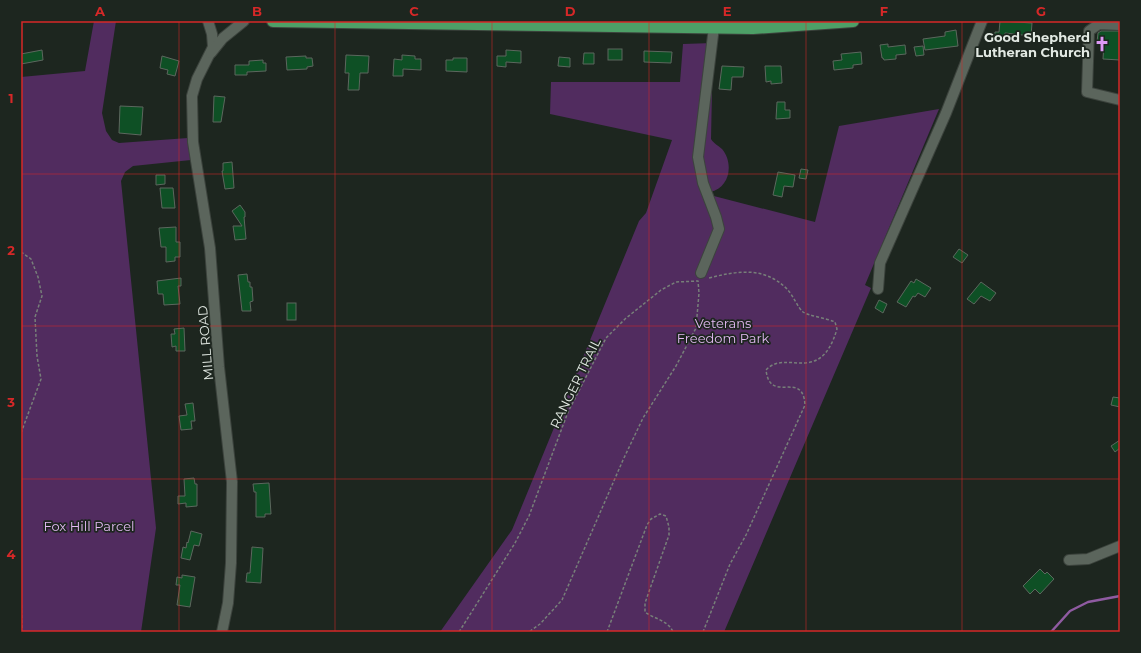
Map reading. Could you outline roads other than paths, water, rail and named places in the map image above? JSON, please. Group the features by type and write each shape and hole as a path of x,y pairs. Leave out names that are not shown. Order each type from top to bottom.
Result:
{"main road":[{"path":"273,21 714,27 780,27 853,21"}],"street":[{"name":"MILL ROAD","path":"208,21 213,40 210,55"},
{"name":"MILL ROAD","path":"222,632 228,603 231,563 232,482 219,367 210,248 202,187 193,142 192,96 197,79 210,55 224,38 244,21"},
{"path":"878,289 880,263 946,113 982,21"},
{"path":"1120,26 1099,24 1089,31 1087,92 1120,100"},
{"path":"700,277 719,229 703,183 698,157 714,27"},
{"path":"1069,560 1088,559 1120,546"}],"waterway":[{"path":"1051,632 1070,611 1088,602 1120,596"}],"place":[{"name":"Good Shepherd Lutheran Church","path":"1102,44"}],"park label":[{"name":"Veterans Freedom Park","path":"723,330"},
{"name":"Fox Hill Parcel","path":"89,526"}]}
